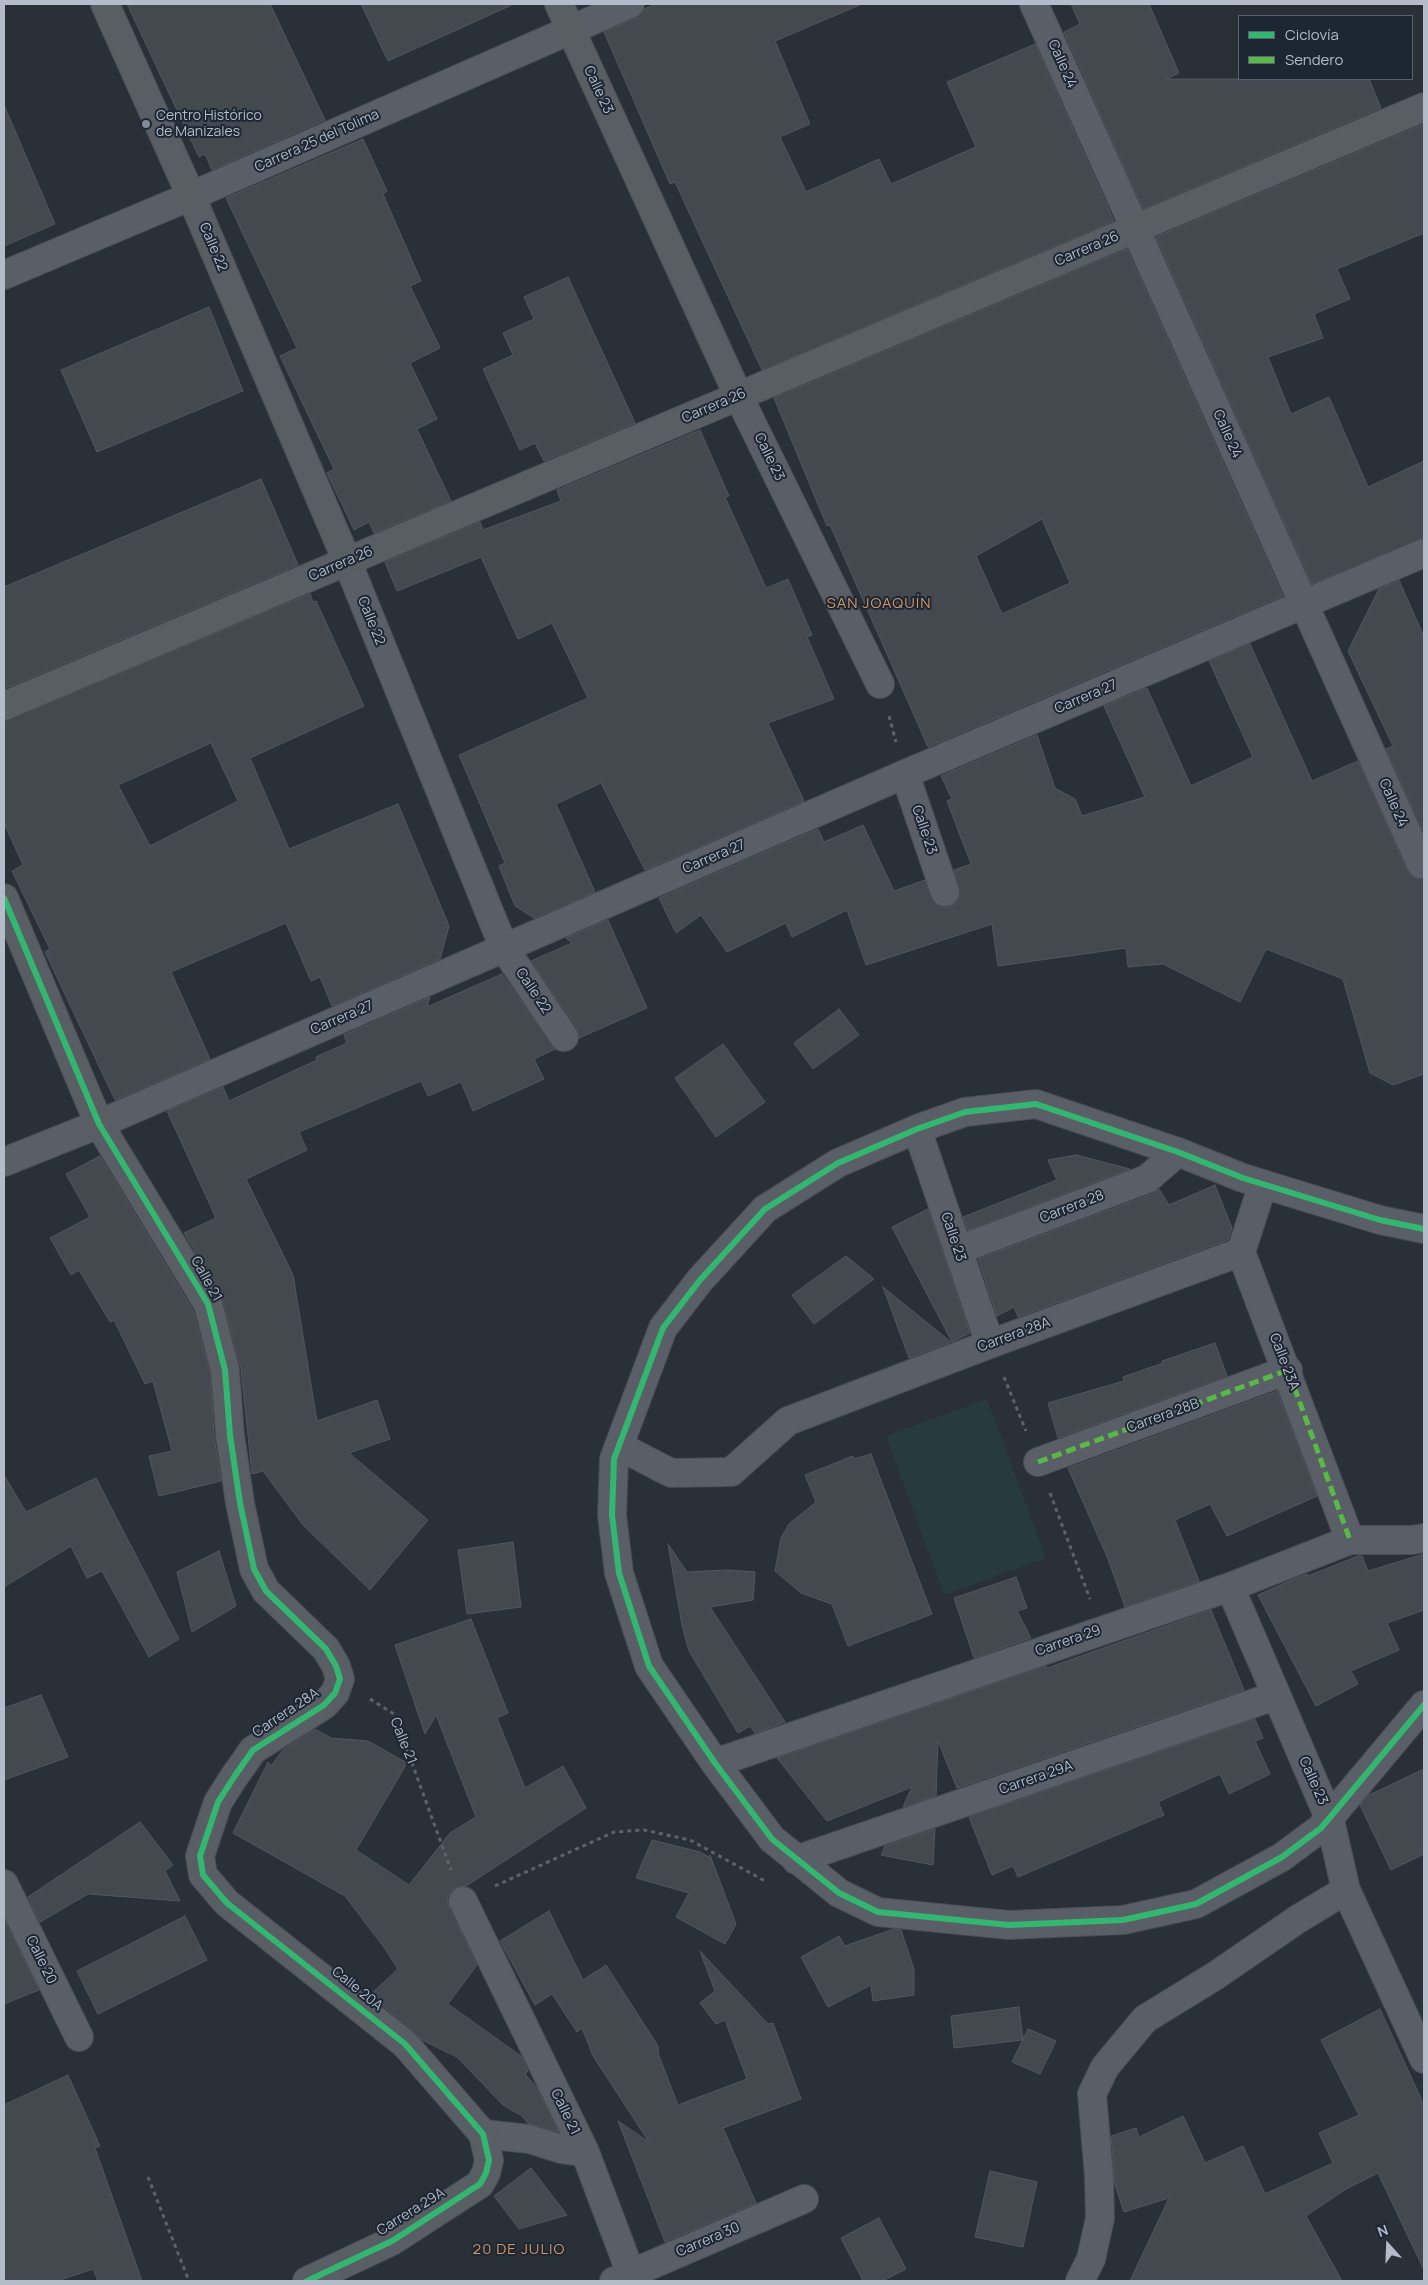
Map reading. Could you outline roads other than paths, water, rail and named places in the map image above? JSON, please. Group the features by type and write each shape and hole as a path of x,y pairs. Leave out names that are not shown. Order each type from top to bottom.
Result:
{"street":[{"name":"Calle 22","path":"105,4 192,196 347,561 504,948 564,1037"},
{"name":"Calle 23","path":"560,4 738,396 880,684"},
{"name":"Carrera 25 del Tolima","path":"4,275 192,196 630,4"},
{"name":"Calle 24","path":"1034,4 1421,864"},
{"name":"Carrera 26","path":"4,706 1424,106"},
{"name":"Carrera 27","path":"4,1162 99,1124 905,774 1424,553"},
{"name":"Calle 23","path":"905,774 945,892"},
{"name":"Calle 21","path":"4,898 99,1124 208,1304 226,1370 230,1435 240,1503 254,1569 266,1592 326,1649 336,1666 340,1679"},
{"path":"1424,1229 1380,1220 1264,1184 1178,1152 1036,1104 966,1112 916,1129 838,1163 765,1209 700,1280 663,1328 614,1459 612,1514 619,1573 649,1666 715,1763 772,1839 839,1893 878,1912 1009,1925 1123,1920 1196,1904 1282,1857 1330,1820 1424,1705"},
{"name":"Calle 23","path":"916,1129 990,1344"},
{"name":"Carrera 28","path":"958,1250 1147,1179 1178,1152"},
{"path":"1241,1252 1264,1184"},
{"name":"Carrera 28A","path":"619,1446 671,1473 731,1472 788,1421 990,1344 1241,1252"},
{"name":"Calle 23A","path":"1241,1252 1288,1370 1350,1540"},
{"name":"Carrera 28B","path":"1038,1462 1288,1370"},
{"name":"Carrera 29","path":"715,1763 1230,1587 1350,1540 1412,1540 1424,1538"},
{"name":"Calle 23","path":"1230,1587 1275,1696 1330,1820 1346,1890 1424,2059"},
{"name":"Carrera 28A","path":"203,1875 200,1856 218,1802 234,1777 254,1750 324,1705 335,1693 340,1679"},
{"name":"Carrera 29A","path":"796,1860 1275,1696"},
{"name":"Calle 20A","path":"203,1875 227,1903 405,2044 483,2134"},
{"name":"Calle 20","path":"4,1884 79,2037"},
{"path":"1080,2281 1091,2259 1100,2218 1099,2177 1092,2094 1105,2067 1144,2018 1215,1976 1298,1919 1346,1890"},
{"name":"Calle 21","path":"463,1901 585,2152 622,2278"},
{"name":"Calle 21","path":"483,2134 529,2139 561,2149 585,2152"},
{"name":"Carrera 29A","path":"308,2281 392,2241 480,2184 486,2173 489,2160 483,2134"},
{"name":"Carrera 30","path":"622,2278 804,2199"}],"place":[{"name":"Centro Histórico de Manizales","path":"146,124"}],"district":[{"name":"SAN JOAQUÍN","path":"879,604"},
{"name":"20 DE JULIO","path":"519,2250"}]}
